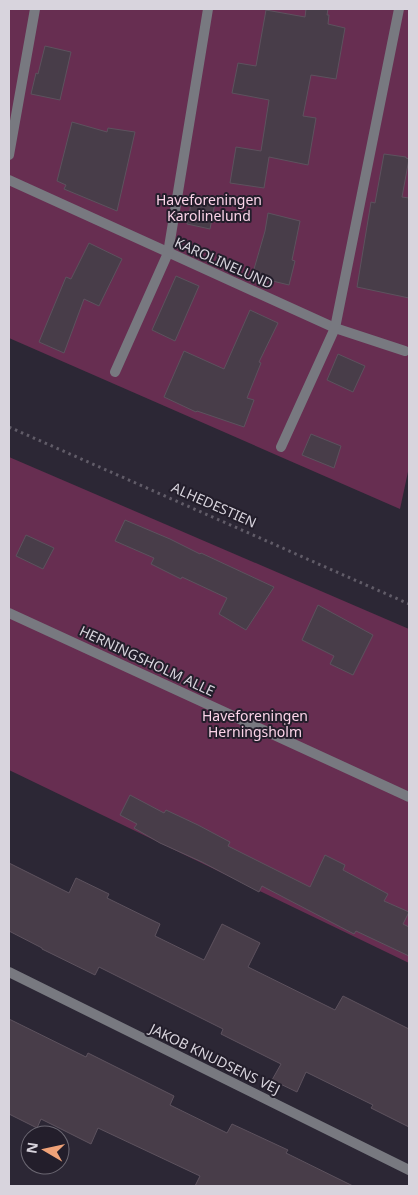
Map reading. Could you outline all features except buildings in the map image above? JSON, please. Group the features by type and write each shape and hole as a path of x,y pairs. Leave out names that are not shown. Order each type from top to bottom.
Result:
{"street":[{"path":"9,155 35,9"},
{"path":"115,372 168,253 208,9"},
{"path":"281,447 334,328 399,9"},
{"name":"KAROLINELUND","path":"9,180 334,328 405,351"},
{"name":"HERNINGSHOLM ALLE","path":"9,613 409,797"},
{"name":"JAKOB KNUDSENS VEJ","path":"9,972 409,1170"}],"path":[{"name":"ALHEDESTIEN","path":"9,428 409,604"}],"green space":[{"name":"Haveforeningen Karolinelund","path":"9,9 409,9 409,467 400,509 9,338"},
{"name":"Haveforeningen Herningsholm","path":"9,457 409,629 409,963 9,770"}]}
